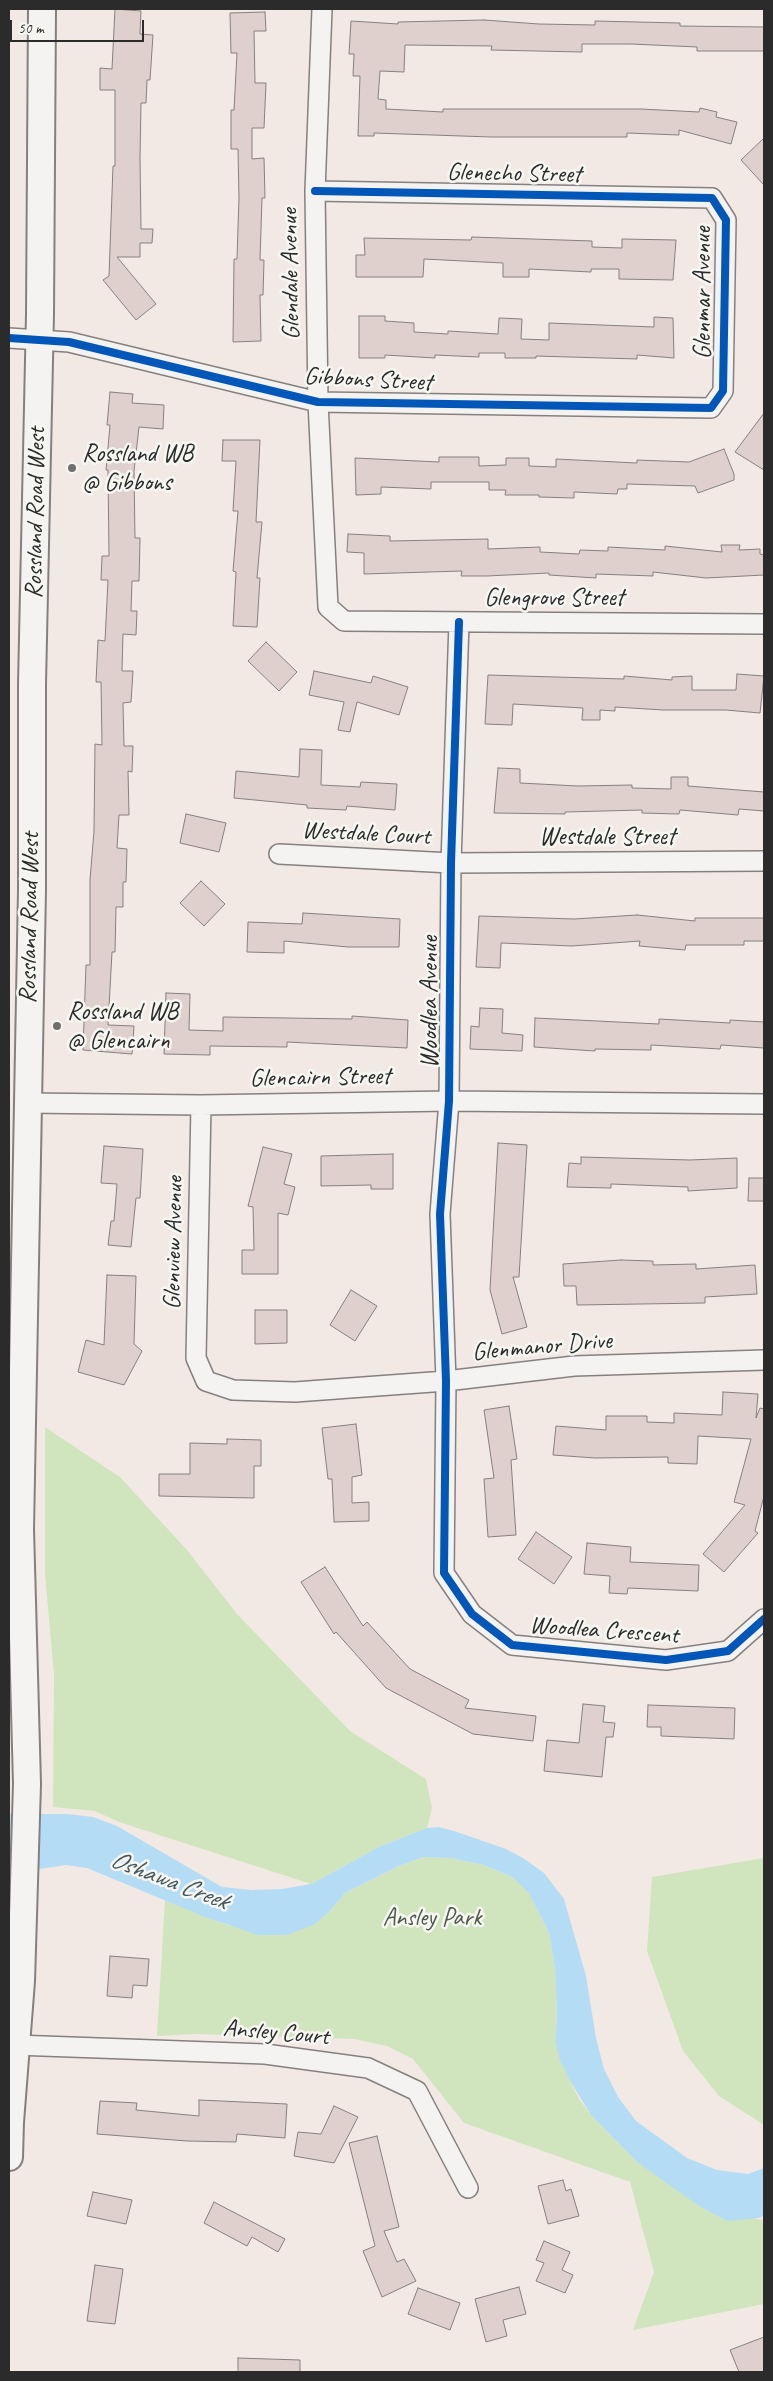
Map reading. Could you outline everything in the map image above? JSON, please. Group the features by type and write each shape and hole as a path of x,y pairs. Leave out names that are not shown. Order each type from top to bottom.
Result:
{"main road":[{"name":"Rossland Road West","path":"9,2157 15,2045 21,1981 27,1784 20,1529 26,1102 32,890 20,685 40,340 42,9"}],"street":[{"name":"Glendale Avenue","path":"322,9 315,191 318,402 328,607 344,621"},
{"name":"Glenecho Street","path":"315,191 712,198"},
{"name":"Glenmar Avenue","path":"712,198 726,220 724,391"},
{"name":"Gibbons Street","path":"9,338 69,342 318,402 711,408 724,391"},
{"name":"Glengrove Street","path":"344,621 764,624"},
{"name":"Woodlea Avenue","path":"446,1381 440,1214 449,1101 451,863 460,622"},
{"name":"Westdale Court","path":"279,854 451,863"},
{"name":"Westdale Street","path":"451,863 764,861"},
{"name":"Glencairn Street","path":"26,1102 201,1105 449,1101 764,1104"},
{"name":"Glenview Avenue","path":"201,1105 196,1358 206,1381"},
{"name":"Glenmanor Drive","path":"206,1381 233,1390 295,1392 446,1381 574,1366 764,1360"},
{"name":"Woodlea Crescent","path":"446,1381 444,1573 472,1614 512,1645 666,1660 728,1651 764,1619"},
{"name":"Ansley Court","path":"15,2045 265,2054 368,2068 417,2091 468,2188"}],"green space":[{"path":"45,1427 120,1477 187,1550 237,1614 350,1731 426,1779 432,1808 427,1828 381,1846 311,1884 119,1822 95,1811 53,1807 54,1675 45,1574"},
{"name":"Ansley Park","path":"424,1857 451,1858 484,1865 512,1877 529,1892 549,1933 555,1968 557,2016 555,2041 579,2099 591,2115 637,2162 714,2211 762,2220 764,2228 764,2304 633,2330 654,2272 630,2182 464,2123 413,2059 387,2046 354,2039 193,2034 157,2036 165,1900 230,1926 330,1911 345,1893 399,1866"},
{"path":"764,1858 764,2125 719,2096 683,2051 647,1951 652,1877"}],"water":[{"name":"Oshawa Creek","path":"9,1814 67,1814 93,1817 117,1826 222,1887 252,1890 282,1889 311,1884 381,1846 427,1828 439,1827 454,1831 506,1849 523,1858 544,1873 564,1899 586,1976 596,2038 604,2069 618,2097 636,2121 687,2158 717,2170 748,2174 764,2168 764,2215 759,2218 727,2221 699,2206 637,2162 591,2115 570,2081 560,2060 555,2041 557,2016 555,1968 549,1933 529,1893 512,1877 484,1865 451,1858 424,1857 399,1866 345,1893 330,1911 315,1924 287,1935 258,1935 205,1917 87,1868 66,1865 39,1869 9,1867"}],"building":[{"path":"115,9 141,11 140,34 153,35 150,80 147,80 146,103 141,103 140,158 141,229 153,229 152,243 140,243 140,257 117,257 156,304 136,320 103,280 109,276 113,166 115,166 115,90 100,90 100,68 112,69"},
{"path":"265,12 266,31 254,31 255,83 266,83 264,128 252,128 252,159 264,158 265,198 262,198 260,260 264,260 263,295 260,295 261,341 233,342 234,259 237,259 239,198 238,149 231,149 231,110 234,110 237,53 231,53 230,13"},
{"path":"484,20 539,24 595,25 595,21 680,23 680,26 764,27 764,51 697,51 697,47 631,44 582,44 582,52 491,50 492,46 405,45 404,72 380,71 378,99 386,100 386,109 443,112 443,109 641,109 699,112 700,108 717,112 716,117 737,122 731,144 679,130 679,135 627,133 627,137 491,137 374,133 374,136 358,136 360,76 353,76 354,54 349,54 351,21 398,24 398,22"},
{"path":"764,138 764,185 741,160"},
{"path":"472,237 592,241 592,247 622,248 622,239 676,240 673,280 619,279 619,269 591,269 591,272 529,269 529,277 503,277 503,263 424,259 423,277 356,277 356,255 365,255 364,238 471,240"},
{"path":"359,316 385,316 385,321 414,323 414,332 448,334 448,331 498,334 499,318 522,319 521,339 549,340 549,323 654,327 654,317 673,318 674,358 637,355 637,359 536,356 536,358 505,358 505,353 479,353 479,357 435,355 435,358 385,355 385,358 359,358"},
{"path":"110,392 133,394 132,403 164,405 163,429 139,427 134,471 135,538 140,538 139,581 132,581 131,611 137,611 136,635 123,634 122,671 133,671 131,702 123,703 124,746 133,746 132,772 128,771 129,815 119,815 117,848 127,849 126,882 123,882 123,907 116,907 115,952 112,952 108,1025 134,1026 132,1054 83,1050 86,965 90,965 90,880 94,831 95,744 102,745 101,682 96,682 98,640 105,641 108,580 101,580 102,556 109,556 108,470 106,470 110,425 107,425"},
{"path":"764,413 764,470 735,452"},
{"path":"223,440 260,440 256,522 262,522 257,578 260,578 257,627 233,626 236,572 233,571 238,511 233,511 236,461 222,461"},
{"path":"724,449 734,474 734,480 698,493 695,486 627,484 627,489 618,489 617,494 574,492 574,498 539,497 539,495 505,495 506,490 489,490 489,482 431,482 431,489 381,487 381,494 356,495 355,458 439,462 439,457 479,457 479,466 506,465 506,458 529,458 529,466 556,467 556,459 637,463 637,460 689,462"},
{"path":"348,534 390,536 390,541 488,539 488,549 540,547 540,552 579,554 580,550 608,551 608,547 665,550 665,546 722,552 721,545 740,545 739,550 760,549 760,554 764,555 764,575 706,578 653,572 653,576 596,574 596,578 549,575 549,573 461,576 462,571 364,574 364,553 347,552"},
{"path":"266,642 297,672 279,691 248,661"},
{"path":"314,671 371,683 373,676 408,687 399,715 357,702 350,732 338,730 344,702 309,695"},
{"path":"737,674 764,676 760,713 726,710 663,710 615,707 615,711 600,710 600,720 582,720 583,708 513,704 512,725 485,724 488,675 624,679 624,676 672,680 672,677 692,676 692,690 736,690"},
{"path":"300,749 322,750 321,785 360,787 361,782 397,784 395,810 347,806 346,810 307,808 307,805 234,798 236,771 299,777"},
{"path":"498,768 520,769 520,783 578,786 632,785 632,788 671,789 671,777 688,777 688,786 764,792 764,811 739,809 738,815 680,810 679,814 642,813 642,810 565,812 565,814 494,813"},
{"path":"186,814 226,823 219,852 180,843"},
{"path":"201,881 225,904 204,926 180,903"},
{"path":"303,913 400,919 399,947 348,947 284,941 284,953 247,952 248,922 302,924"},
{"path":"637,915 695,921 695,918 764,918 764,941 744,941 744,945 686,945 685,950 639,946 640,941 572,946 501,943 500,968 476,967 479,916 574,919"},
{"path":"166,993 190,994 189,1030 223,1031 223,1017 352,1019 352,1016 408,1020 407,1048 287,1042 287,1047 210,1046 210,1055 164,1054"},
{"path":"480,1008 503,1009 502,1033 523,1035 522,1051 470,1049 471,1026 479,1027"},
{"path":"535,1018 659,1024 659,1019 730,1023 730,1020 764,1022 764,1048 721,1045 720,1049 651,1045 651,1050 595,1049 595,1051 534,1047"},
{"path":"498,1143 527,1145 519,1277 513,1277 527,1327 502,1334 490,1290"},
{"path":"104,1146 143,1149 140,1198 136,1198 131,1247 108,1245 111,1221 114,1221 117,1184 101,1183"},
{"path":"263,1147 292,1154 284,1184 295,1187 288,1215 278,1213 278,1274 242,1274 242,1250 254,1250 253,1207 248,1206"},
{"path":"393,1154 393,1189 371,1189 371,1185 321,1186 321,1156"},
{"path":"581,1157 690,1160 737,1158 737,1188 688,1191 688,1187 611,1184 611,1188 567,1187 569,1163 581,1164"},
{"path":"749,1178 764,1178 764,1201 748,1201"},
{"path":"621,1260 653,1261 653,1265 696,1264 696,1269 755,1265 757,1294 705,1297 705,1303 577,1305 576,1286 564,1286 563,1264"},
{"path":"107,1275 136,1276 134,1344 142,1351 124,1385 78,1372 86,1340 104,1345"},
{"path":"351,1290 377,1306 355,1341 330,1325"},
{"path":"255,1310 287,1310 287,1343 255,1344"},
{"path":"723,1392 758,1394 756,1418 760,1408 764,1409 764,1496 755,1531 758,1533 724,1572 703,1554 745,1505 734,1502 751,1439 698,1436 697,1464 668,1463 668,1457 595,1458 553,1455 556,1426 606,1430 606,1416 647,1416 647,1422 674,1423 674,1413 722,1415"},
{"path":"509,1406 517,1459 511,1460 516,1535 488,1537 484,1479 494,1478 484,1410"},
{"path":"356,1424 362,1475 352,1477 352,1503 369,1502 369,1521 334,1522 332,1479 328,1479 322,1428"},
{"path":"227,1439 261,1440 261,1466 254,1466 254,1498 159,1496 159,1474 190,1474 190,1443 227,1444"},
{"path":"536,1532 572,1557 554,1584 518,1559"},
{"path":"587,1543 631,1547 630,1562 699,1565 698,1591 628,1588 627,1594 609,1593 610,1576 584,1574"},
{"path":"325,1567 363,1626 367,1622 410,1669 469,1700 465,1708 536,1716 533,1741 473,1734 386,1688 336,1632 334,1634 301,1582"},
{"path":"583,1704 605,1706 603,1722 615,1723 613,1737 606,1737 602,1777 544,1771 547,1740 579,1743"},
{"path":"648,1705 735,1708 734,1739 661,1736 661,1727 647,1727"},
{"path":"110,1956 149,1959 147,1986 133,1985 132,1998 107,1996"},
{"path":"199,2100 287,2104 285,2138 237,2134 236,2142 187,2141 97,2134 100,2101 137,2103 136,2110 199,2116"},
{"path":"334,2106 358,2117 334,2163 294,2156 298,2132 321,2134"},
{"path":"377,2136 399,2227 384,2231 397,2262 404,2259 416,2281 382,2297 363,2251 375,2246 349,2143"},
{"path":"563,2180 566,2191 571,2189 579,2216 548,2224 538,2186"},
{"path":"93,2192 132,2200 126,2224 87,2216"},
{"path":"214,2202 285,2239 278,2252 252,2237 247,2246 204,2223"},
{"path":"544,2241 570,2252 562,2270 573,2275 565,2293 536,2281 544,2263 536,2260"},
{"path":"95,2265 123,2269 115,2324 87,2321"},
{"path":"519,2287 526,2314 503,2320 507,2336 486,2342 475,2299"},
{"path":"418,2288 460,2303 450,2330 408,2314"},
{"path":"764,2337 764,2372 739,2372 730,2350"},
{"path":"238,2358 300,2360 300,2372 238,2372"}],"cycle path":[{"path":"9,338 69,342 318,402 711,408 723,391 726,220 712,198 315,191"},
{"path":"459,622 451,863 449,1101 440,1214 446,1381 444,1573 472,1614 512,1645 666,1660 728,1651 764,1619"}],"place":[{"name":"Rossland WB @ Gibbons","path":"72,468"},
{"name":"Rossland WB @ Glencairn","path":"57,1026"}]}
